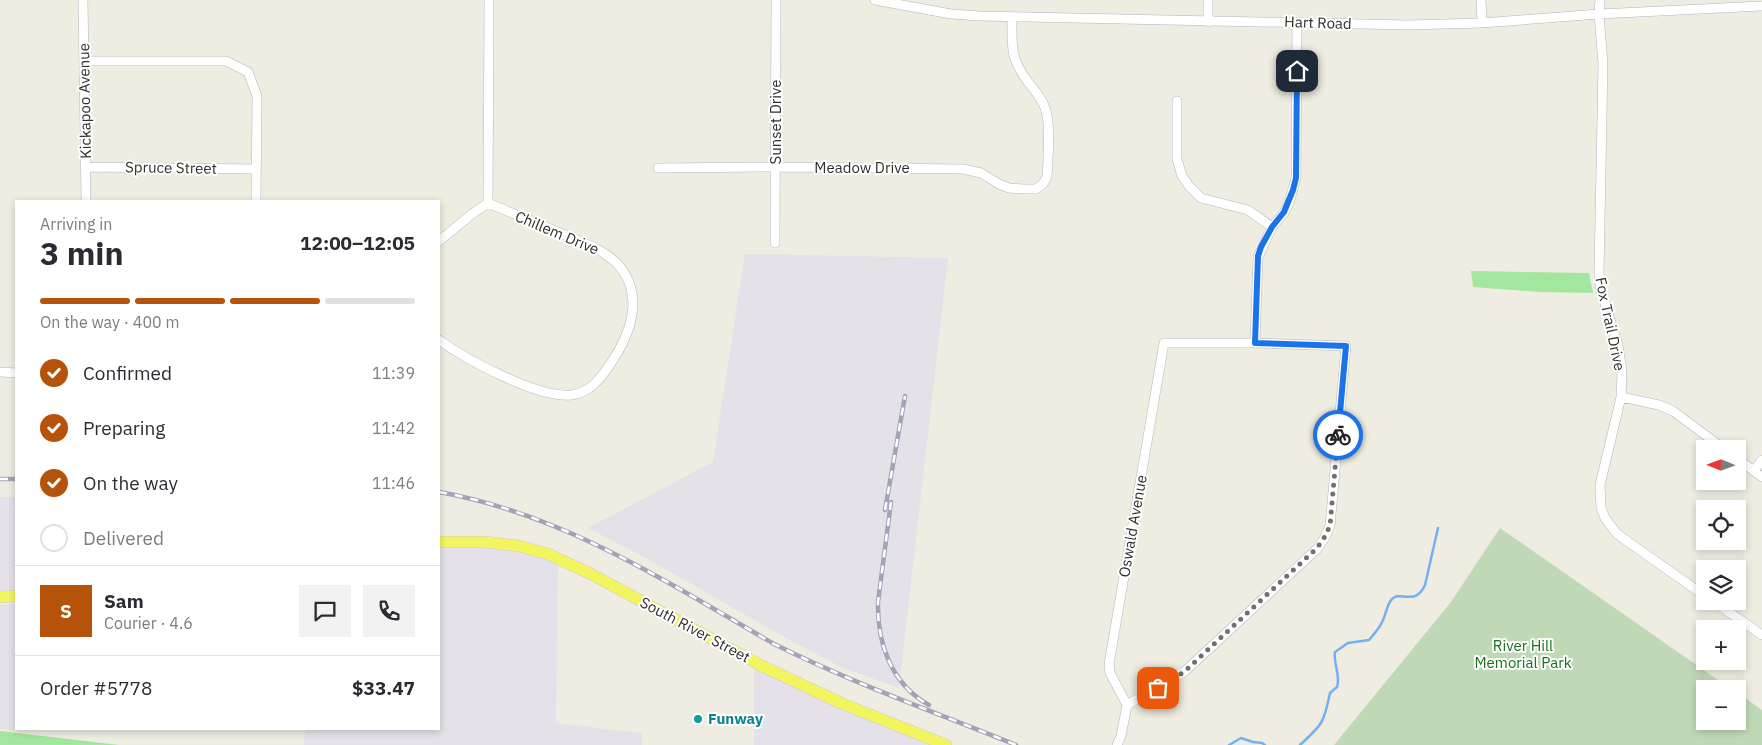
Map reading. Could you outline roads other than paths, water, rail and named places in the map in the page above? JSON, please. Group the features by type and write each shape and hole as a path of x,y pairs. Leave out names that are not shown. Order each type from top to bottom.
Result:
{"main road":[{"name":"South River Street","path":"440,542 485,542 519,546 548,554 591,574 762,666 843,704 946,745"},
{"path":"0,597 15,596"}],"street":[{"name":"Kickapoo Avenue","path":"83,0 86,200"},
{"path":"440,240 488,203 489,0"},
{"name":"Sunset Drive","path":"775,243 776,0"},
{"name":"Hart Road","path":"874,0 951,14 1012,18 1407,25 1482,23 1599,14 1762,6"},
{"path":"1208,0 1208,22"},
{"path":"1481,0 1482,23"},
{"name":"Fox Trail Drive","path":"1600,0 1599,14 1603,64 1599,273 1601,291 1618,345 1622,371 1621,398 1600,485 1601,508 1611,528 1696,590"},
{"name":"Meadow Drive","path":"658,168 776,167 972,170 1009,188 1036,189 1043,184 1047,177 1047,113 1042,101 1020,72 1014,60 1012,18"},
{"path":"1117,745 1122,736 1127,705 1184,672 1317,548 1330,526 1346,346 1255,343 1258,256 1272,227 1289,203 1296,178 1297,22"},
{"path":"84,61 226,61 248,72 257,96 256,200"},
{"path":"1177,101 1177,159 1182,176 1189,186 1201,198 1248,210 1272,227"},
{"name":"Spruce Street","path":"86,167 256,169"},
{"name":"Chillem Drive","path":"440,341 474,361 525,385 556,394 570,395 584,392 598,380 614,359 629,331 633,300 629,284 622,268 610,257 594,247 488,203"},
{"name":"Oswald Avenue","path":"1127,705 1110,673 1109,664 1164,343 1255,343"},
{"path":"0,372 15,373"},
{"path":"1621,398 1659,405 1673,411 1712,440"},
{"path":"1746,465 1758,474 1762,460"},
{"path":"1726,610 1762,635"}],"waterway":[{"path":"1300,745 1318,728 1324,717 1330,693 1337,687 1338,678 1335,652 1348,643 1369,640 1380,626 1392,599 1399,596 1412,597 1421,592 1425,585 1438,528"},
{"path":"1229,745 1241,738 1265,745"}],"railway":[{"path":"885,510 905,396"},
{"path":"0,479 15,479"},
{"path":"440,492 485,502 529,516 571,533 654,574 774,644 803,658 1016,745"},
{"path":"891,502 878,602 880,632 889,661 896,674 905,686 929,705"}],"place":[{"name":"Funway","path":"698,719"}],"park label":[{"name":"River Hill Memorial Park","path":"1523,654"}]}
